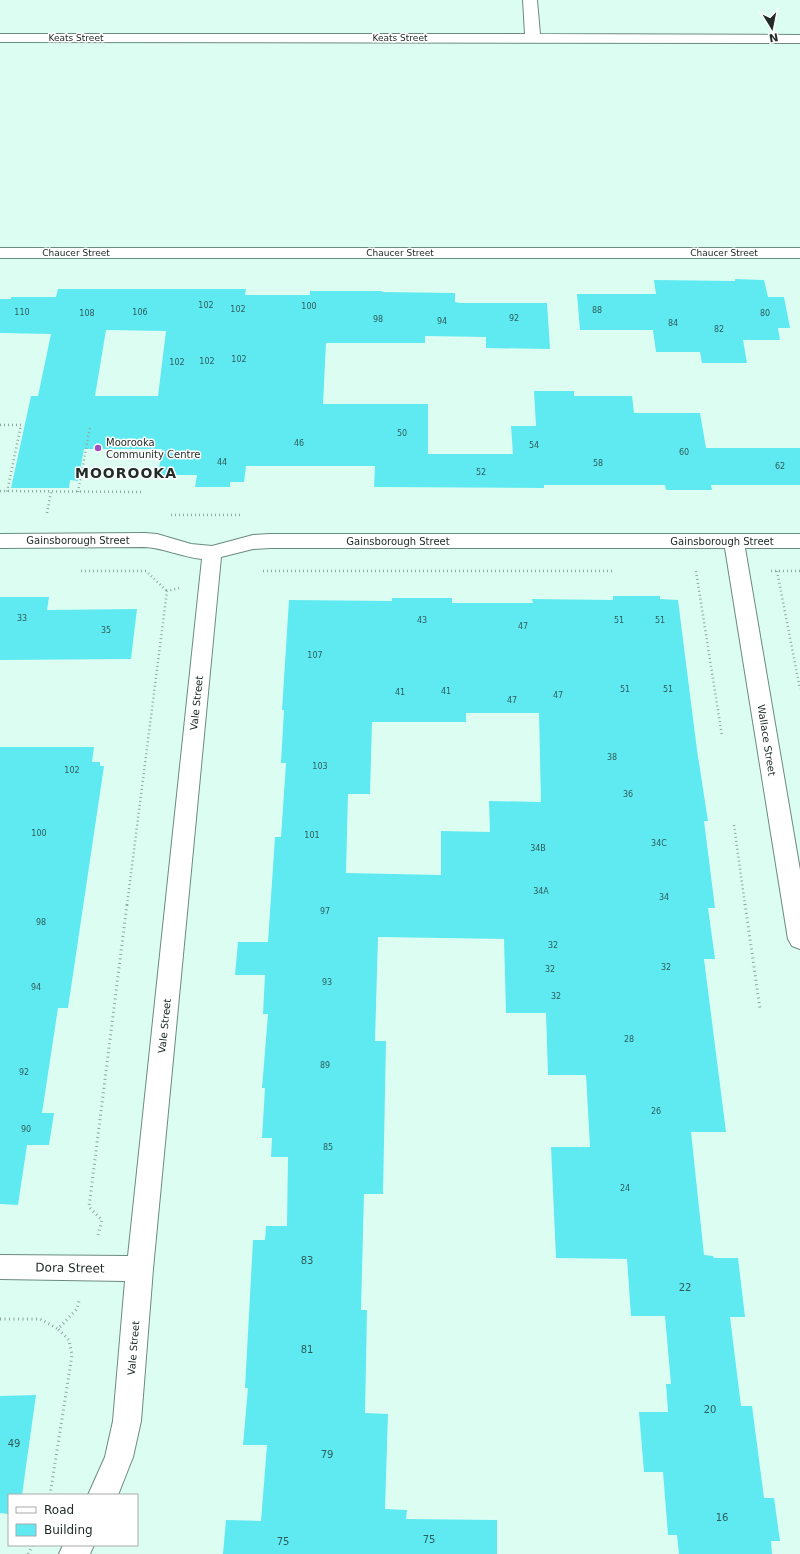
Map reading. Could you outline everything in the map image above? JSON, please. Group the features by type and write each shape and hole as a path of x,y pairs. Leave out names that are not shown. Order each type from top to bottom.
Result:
{"street":[{"path":"530,0 533,39"},
{"name":"Keats Street","path":"0,38 800,39"},
{"name":"Chaucer Street","path":"0,253 800,253"},
{"name":"Gainsborough Street","path":"0,541 146,540 157,541 191,551 212,553 253,542 270,541 800,541"},
{"name":"Wallace Street","path":"734,541 800,939"},
{"name":"Vale Street","path":"103,1494 119,1457 127,1421 140,1269 212,553"},
{"name":"Dora Street","path":"0,1267 89,1267 140,1269"}],"path":[{"path":"0,425 21,425 7,492"},
{"path":"78,492 90,427"},
{"path":"0,492 142,492"},
{"path":"47,515 51,492"},
{"path":"77,570 146,571 167,591"},
{"path":"260,571 617,571"},
{"path":"688,571 703,571"},
{"path":"696,571 722,736"},
{"path":"765,571 800,571"},
{"path":"777,571 800,689"},
{"path":"167,591 185,586"},
{"path":"102,1220 90,1207 167,591"},
{"path":"734,825 760,1009"},
{"path":"58,1329 77,1309"},
{"path":"0,1319 40,1319 58,1329 69,1340 72,1355 50,1494"}],"building":[{"path":"735,279 764,280 768,297 784,297 790,328 778,328 780,340 743,340 747,363 702,363 700,352 656,352 653,330 580,330 577,294 656,294 654,280 735,281"},
{"path":"58,289 246,289 245,295 310,295 310,291 382,291 455,293 455,302 460,303 547,303 550,349 486,348 486,337 425,336 425,343 326,343 323,404 428,404 428,454 513,454 511,426 536,426 534,391 574,391 574,396 632,396 634,413 700,413 706,448 800,448 800,485 711,485 712,490 666,490 665,485 544,485 544,488 374,487 375,466 246,466 244,482 230,482 230,487 195,487 197,475 158,475 162,449 84,449 78,481 70,480 69,488 11,488 31,396 38,396 51,334 0,333 0,299 11,299 11,297 56,297","holes":["106,330 166,331 158,396 95,396"]},
{"path":"613,596 660,596 660,599 678,600 697,750 708,821 704,821 715,908 708,908 715,959 704,959 726,1132 691,1132 704,1255 713,1256 714,1258 738,1258 745,1317 730,1317 741,1406 752,1406 764,1498 774,1498 780,1541 771,1541 772,1554 679,1554 677,1535 668,1535 663,1472 644,1472 639,1412 668,1412 666,1384 671,1384 665,1316 631,1316 627,1259 556,1258 551,1147 590,1147 586,1075 548,1075 546,1013 506,1013 504,939 378,937 375,1041 386,1041 383,1194 364,1194 361,1310 367,1310 365,1413 388,1414 385,1509 407,1510 406,1519 497,1520 497,1554 223,1554 226,1520 261,1521 267,1445 243,1445 248,1388 245,1388 253,1240 265,1240 266,1226 287,1226 288,1157 271,1157 272,1138 262,1138 265,1088 262,1088 268,1014 263,1014 265,975 235,975 238,942 268,942 275,837 281,837 286,763 281,763 284,710 282,710 289,600 392,601 392,598 452,598 452,603 533,603 532,599 613,600","holes":["466,713 539,713 541,802 489,801 490,832 441,831 441,875 346,873 348,794 370,794 372,722 466,722"]},
{"path":"0,597 49,597 47,610 137,609 131,659 0,660"},
{"path":"0,747 94,747 92,762 100,762 100,766 104,766 68,1008 58,1008 42,1113 54,1113 49,1145 27,1145 18,1205 0,1204"},
{"path":"36,1395 22,1494 8,1494 8,1514 0,1513 0,1396"}],"place":[{"name":"Moorooka Community Centre","path":"98,448"}],"district":[{"name":"MOOROOKA","path":"126,473"}]}
